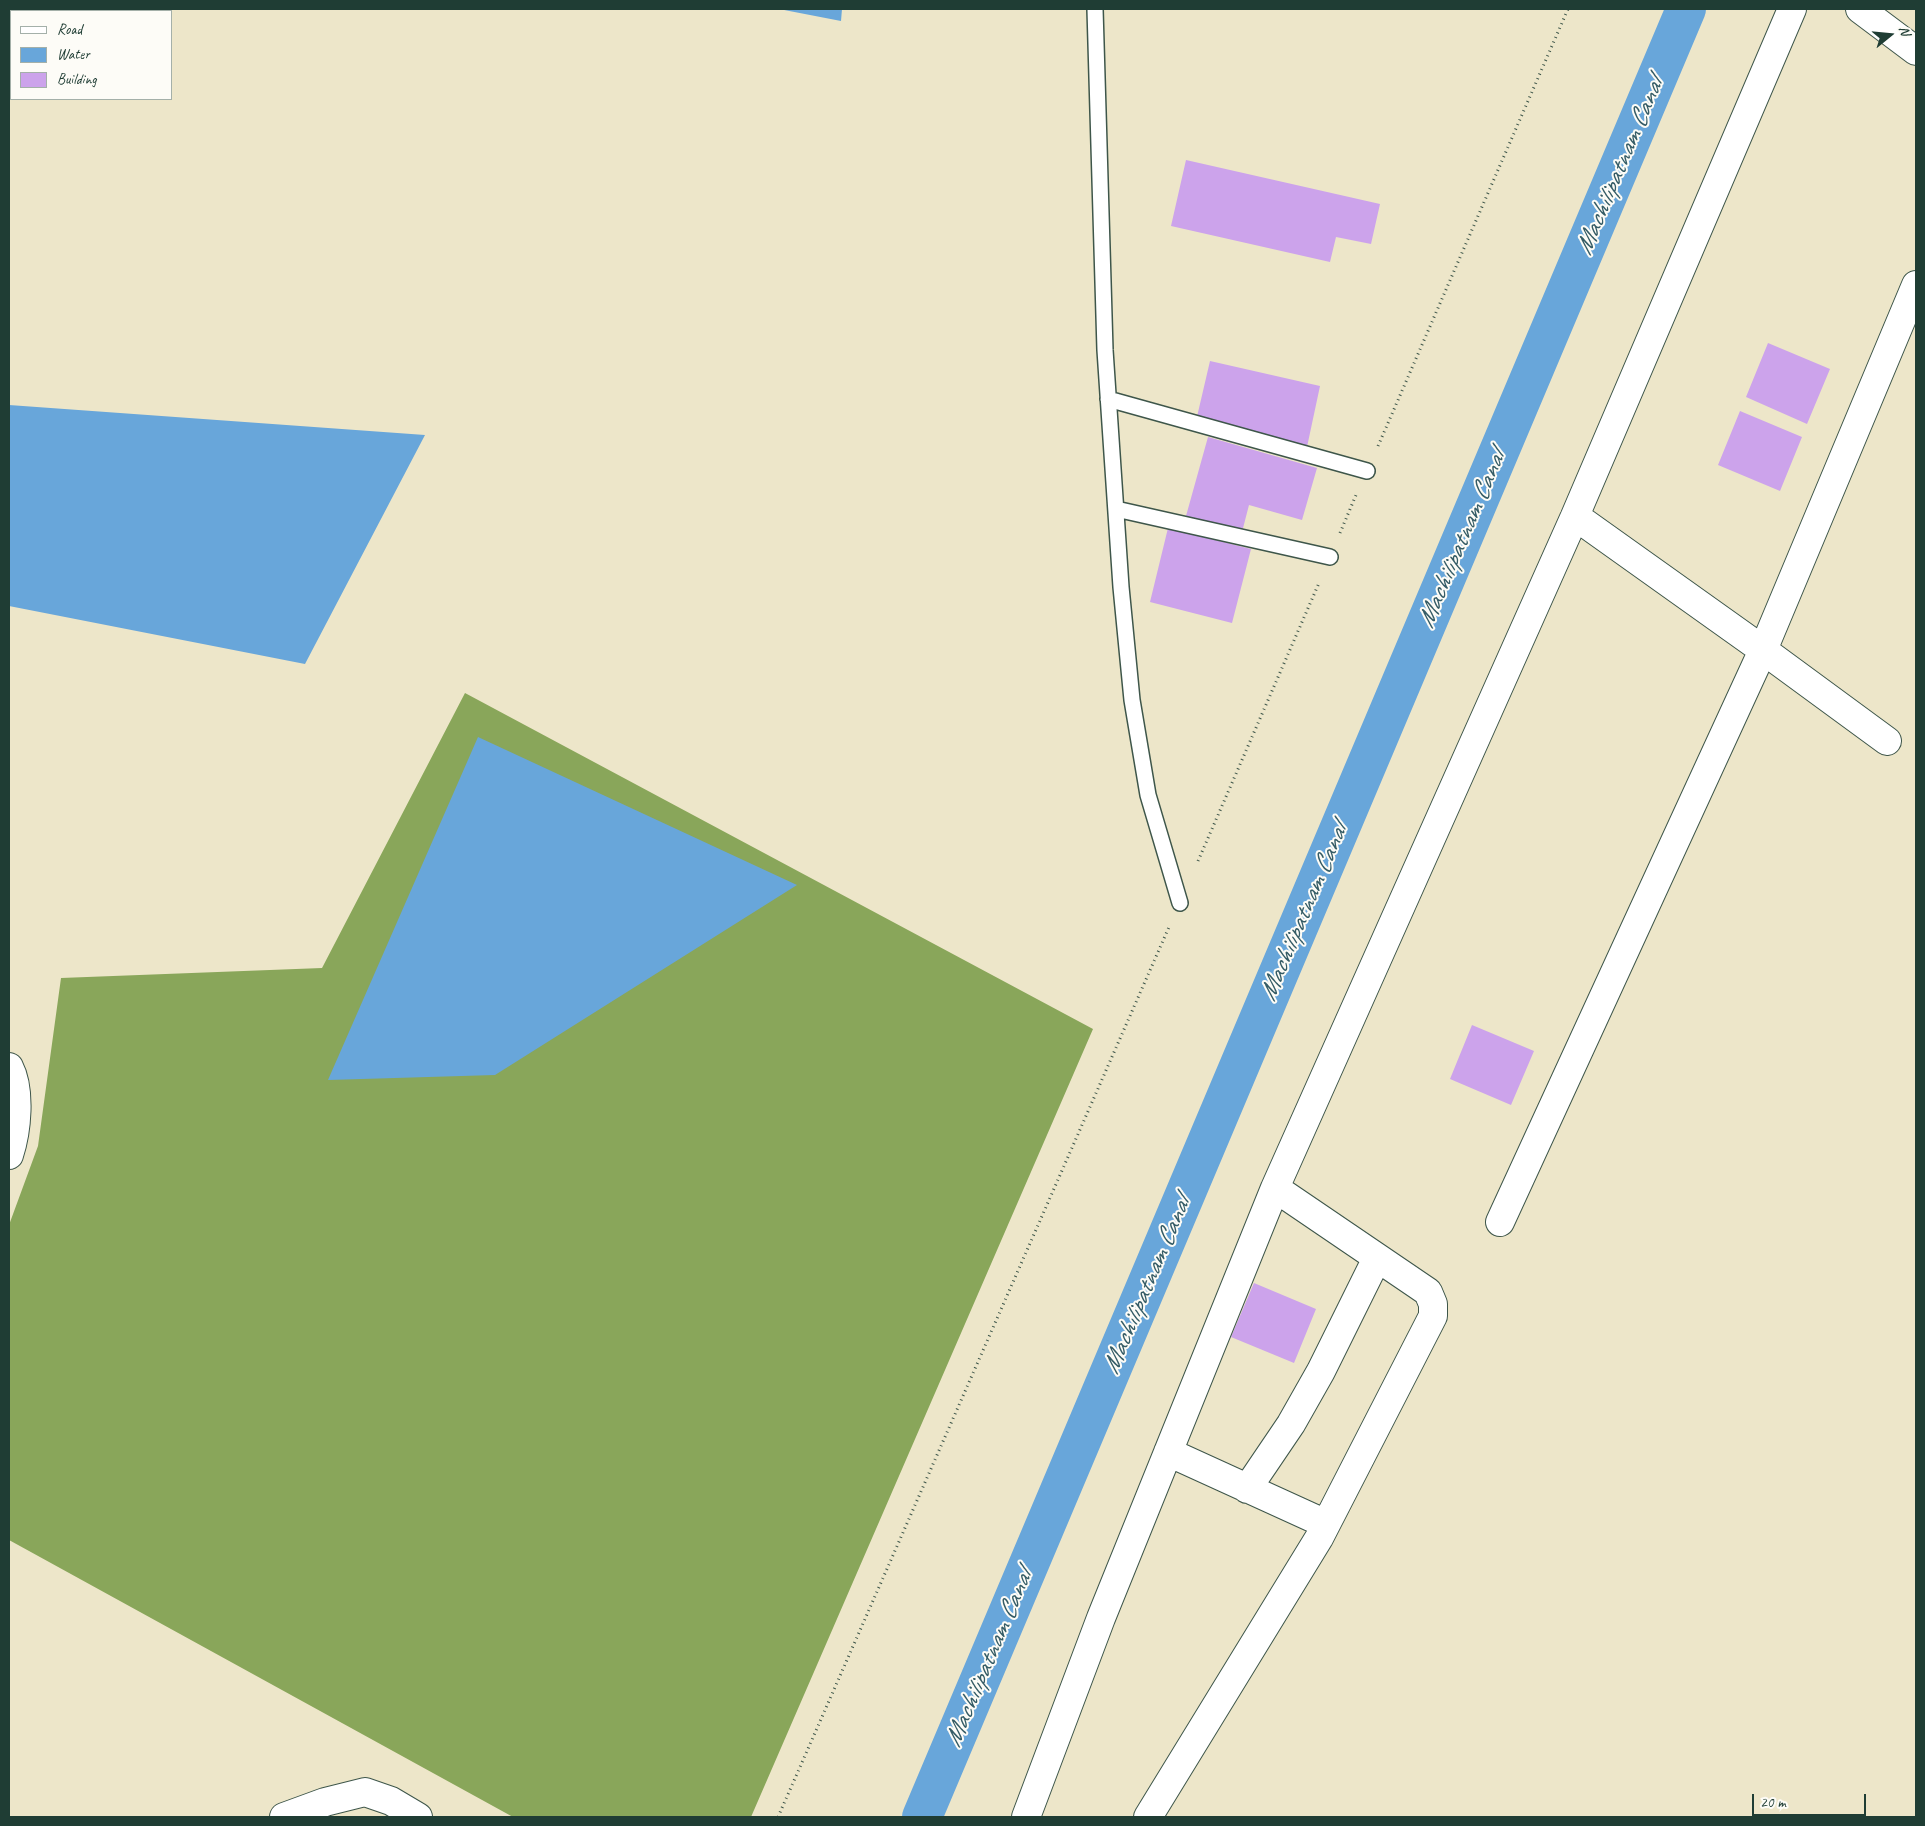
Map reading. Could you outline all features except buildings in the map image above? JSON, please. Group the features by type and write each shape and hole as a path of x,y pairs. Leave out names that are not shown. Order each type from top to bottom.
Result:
{"street":[{"path":"1026,1817 1101,1618 1276,1188 1575,516 1792,9"},
{"path":"1860,9 1916,52"},
{"path":"1500,1222 1763,650 1916,285"},
{"path":"1575,516 1887,741"},
{"path":"9,1067 12,1072 17,1104 14,1142 9,1155"},
{"path":"1148,1817 1326,1524 1433,1316 1434,1304 1428,1292 1276,1188"},
{"path":"1247,1489 1291,1424 1313,1386 1377,1258"},
{"path":"1168,1452 1326,1524"},
{"path":"284,1817 324,1802 365,1792 391,1801 418,1817"}],"lane":[{"path":"1095,9 1105,340 1121,587 1132,700 1148,795 1180,902"},
{"path":"1108,399 1367,471"},
{"path":"1116,509 1330,557"}],"green space":[{"path":"465,693 1093,1029 751,1817 513,1817 9,1540 9,1225 38,1146 61,978 322,968"}],"water":[{"path":"779,9 842,9 841,21"},
{"path":"9,405 425,435 305,664 9,606"},
{"path":"478,737 797,885 495,1075 328,1080"}],"waterway":[{"name":"Machilipatnam Canal","path":"922,1817 1686,9"}]}
